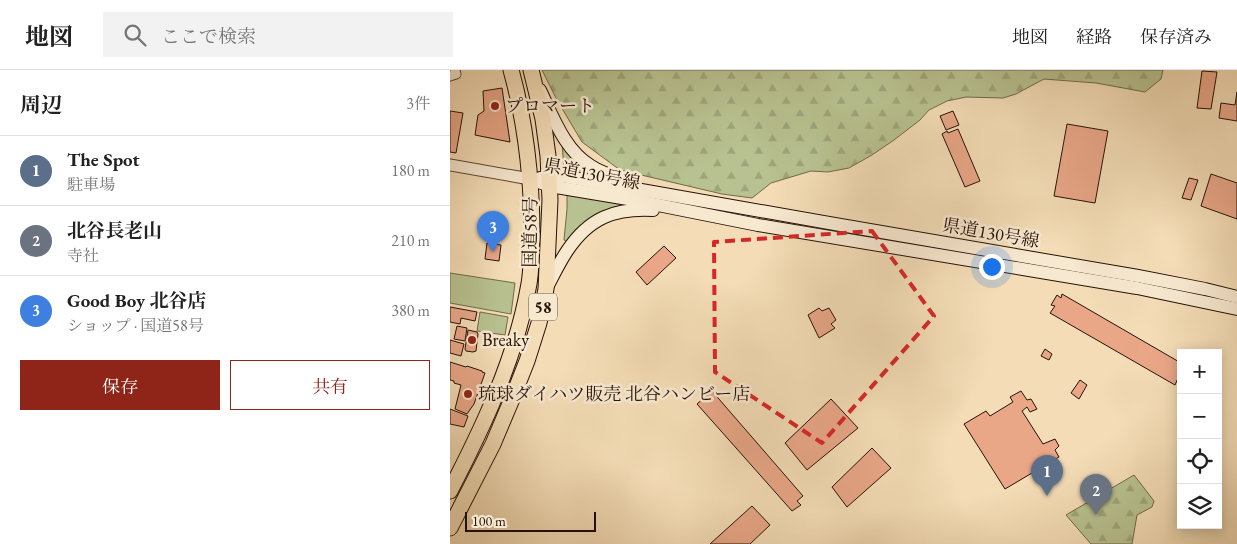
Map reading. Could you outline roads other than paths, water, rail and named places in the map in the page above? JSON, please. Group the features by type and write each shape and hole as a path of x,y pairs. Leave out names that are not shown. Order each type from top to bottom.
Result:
{"highway":[{"name":"国道58号","path":"450,491 464,465 495,395 514,345 528,288 531,265 532,207 530,179 519,101 511,70"},
{"name":"国道58号","path":"450,528 493,444 512,399 539,323 546,289 550,200 549,181 543,119 531,70"}],"main road":[{"path":"531,70 564,138 590,166 604,173 632,182 678,192 704,201"},
{"name":"県道130号線","path":"549,181 562,176 1138,276 1237,297"},
{"name":"県道130号線","path":"530,179 549,181 776,228 1137,288 1237,309"},
{"path":"546,289 567,251 584,232 606,216 626,210 640,209 696,212"}],"street":[{"path":"450,76 456,74 455,70"},
{"path":"450,165 530,179"}],"place":[{"name":"プロマート","path":"495,106"},
{"name":"Good Boy 北谷店","path":"493,252"},
{"name":"Breaky","path":"472,340"},
{"name":"琉球ダイハツ販売 北谷ハンビー店","path":"468,394"},
{"name":"The Spot","path":"1047,496"},
{"name":"北谷長老山","path":"1096,515"}]}
